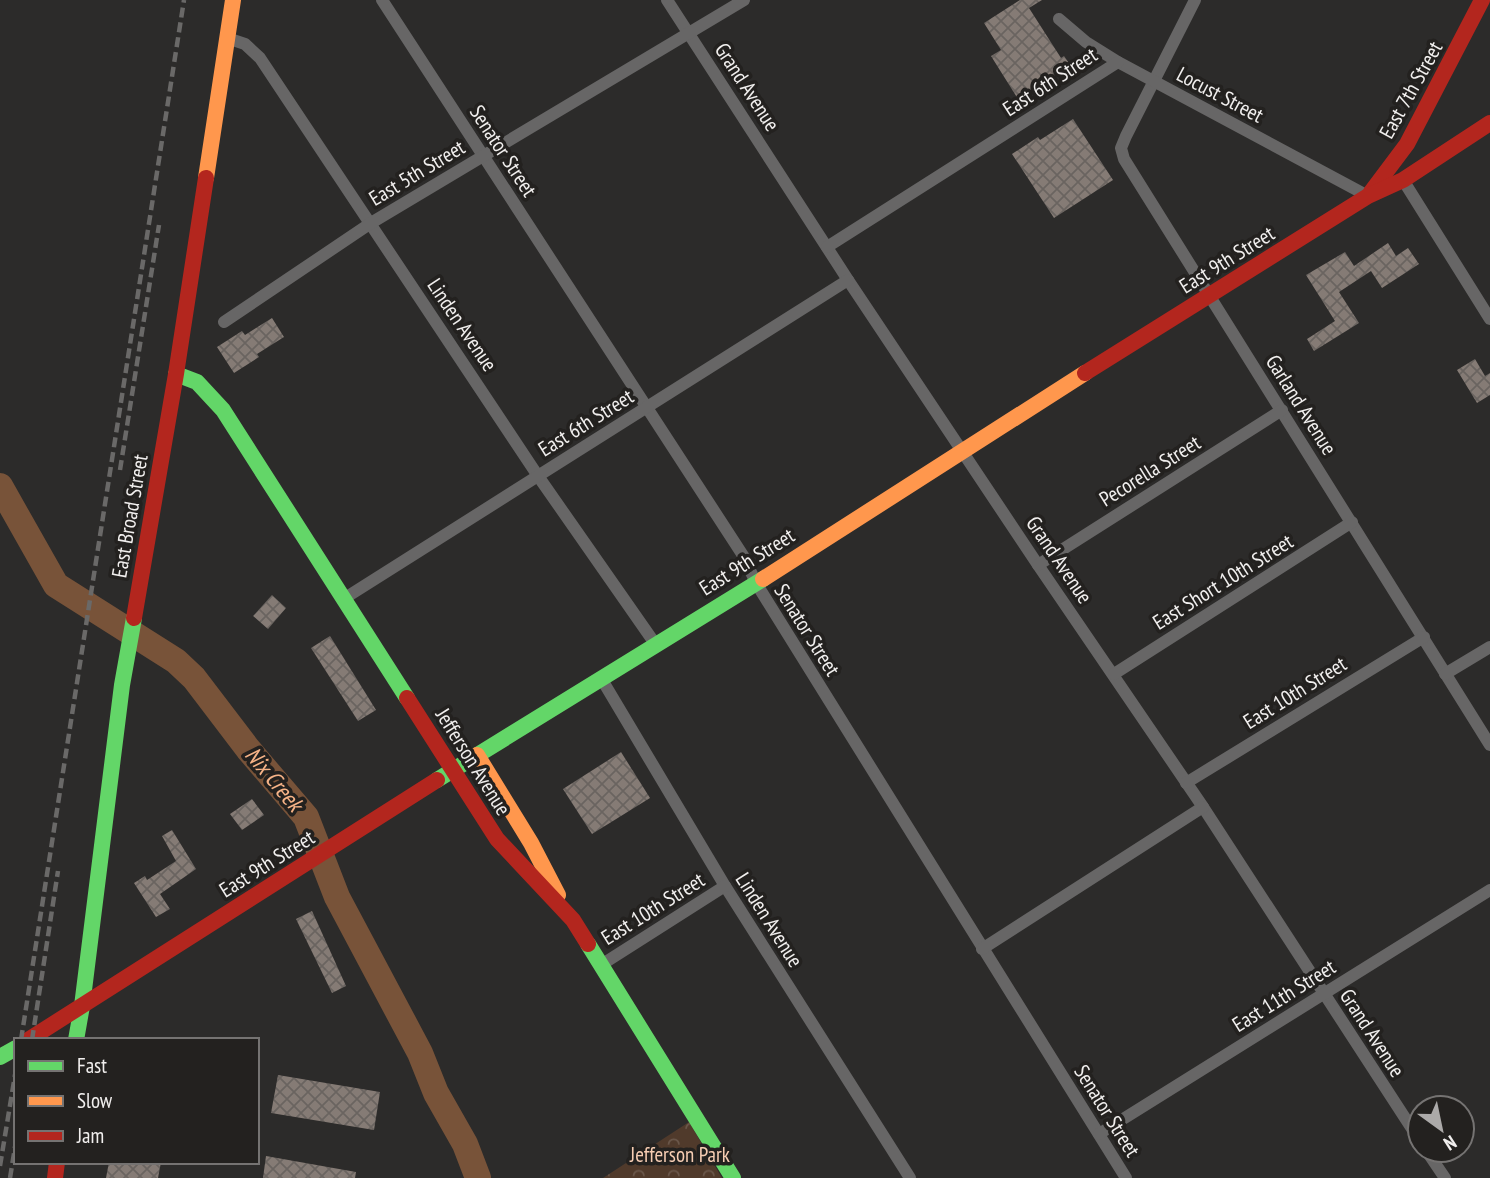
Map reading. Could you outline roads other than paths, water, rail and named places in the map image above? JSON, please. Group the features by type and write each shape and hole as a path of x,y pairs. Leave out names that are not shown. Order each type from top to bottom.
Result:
{"main road":[{"name":"East Broad Street","path":"76,1038 122,685 176,374 233,0"},
{"name":"East 7th Street","path":"1368,196 1407,144 1482,0"},
{"name":"East 9th Street","path":"31,1038 453,770 755,583 961,450 1368,196 1403,180 1490,123"},
{"name":"Jefferson Avenue","path":"176,374 197,382 223,410 497,839 566,911 733,1178"},
{"path":"477,755 541,860 566,911"}],"street":[{"name":"Senator Street","path":"382,0 744,557 755,583 1126,1178"},
{"name":"Grand Avenue","path":"667,0 848,280 1203,807 1406,1120"},
{"name":"East 5th Street","path":"224,322 371,223 744,0"},
{"path":"1154,81 1195,0"},
{"name":"Locust Street","path":"1059,19 1086,42 1118,62 1368,196"},
{"name":"Linden Avenue","path":"227,38 251,48 260,58 538,476 656,645"},
{"name":"East 6th Street","path":"827,247 1118,62"},
{"name":"Garland Avenue","path":"1154,81 1121,148 1124,159 1490,745"},
{"path":"1403,180 1490,318"},
{"name":"East 6th Street","path":"345,598 848,280"},
{"name":"Pecorella Street","path":"1038,565 1282,410"},
{"name":"East Short 10th Street","path":"1114,674 1352,523"},
{"name":"East 10th Street","path":"1186,783 1424,637"},
{"path":"1445,674 1490,647"},
{"name":"Linden Avenue","path":"601,678 725,886 910,1178"},
{"path":"982,948 1203,807"},
{"name":"East 10th Street","path":"601,965 725,886"},
{"name":"East 11th Street","path":"1099,1134 1490,890"}],"waterway":[{"name":"Nix Creek","path":"0,486 56,585 176,661 194,678 248,749 306,817 337,897 420,1053 436,1093 465,1144 478,1178"}],"railway":[{"path":"21,1038 184,0"},
{"path":"120,470 159,225"},
{"path":"32,1038 58,871"},
{"path":"0,1166 14,1081"},
{"path":"10,1178 14,1153"}],"park label":[{"name":"Jefferson Park","path":"680,1155"}]}
